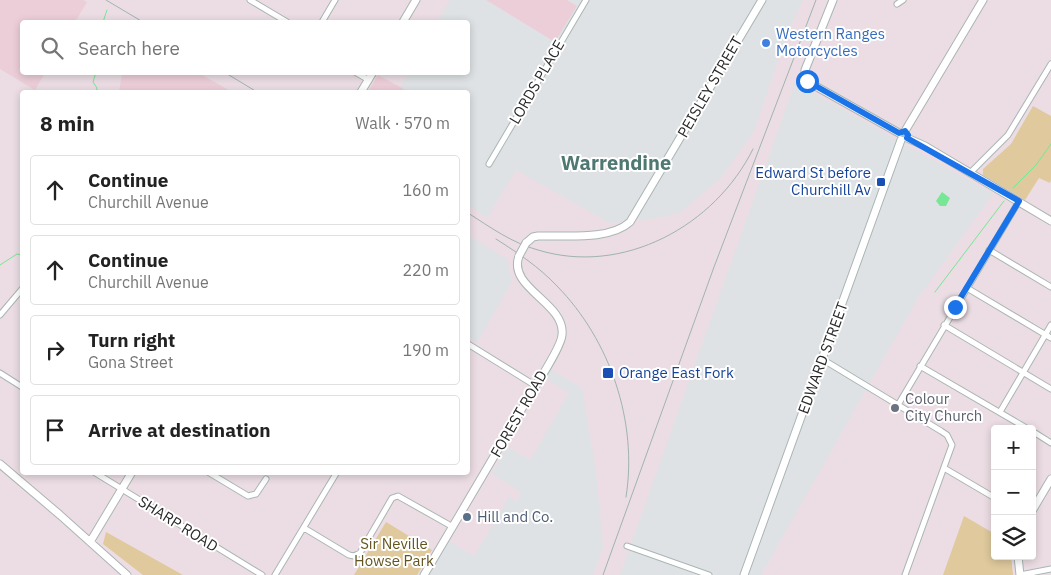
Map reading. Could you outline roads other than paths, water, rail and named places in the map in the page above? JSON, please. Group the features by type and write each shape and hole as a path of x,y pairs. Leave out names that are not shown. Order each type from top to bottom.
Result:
{"street":[{"path":"250,0 285,20"},
{"path":"323,20 335,0"},
{"path":"404,20 416,0"},
{"name":"LORDS PLACE","path":"489,164 586,0"},
{"name":"PEISLEY STREET","path":"519,256 526,243 532,237 579,236 610,231 624,227 630,222 762,0"},
{"path":"833,0 805,70 804,76 810,83 970,172 1051,221"},
{"path":"897,4 903,0"},
{"name":"EDWARD STREET","path":"744,575 903,136 983,0"},
{"path":"970,172 1008,136 1051,64"},
{"path":"360,75 368,80"},
{"path":"362,90 371,75"},
{"path":"898,405 1019,201"},
{"path":"989,250 1051,287"},
{"name":"FOREST ROAD","path":"424,575 560,344 562,328 556,315 520,276 516,265 519,256"},
{"path":"966,288 1051,338"},
{"path":"0,315 20,291"},
{"path":"944,325 1051,389"},
{"path":"1000,412 1051,325"},
{"path":"470,345 536,386"},
{"path":"822,359 941,431 947,435 952,445 905,575"},
{"path":"920,366 1021,425"},
{"path":"0,373 20,386"},
{"path":"1036,433 1051,442"},
{"path":"0,464 127,575"},
{"path":"944,468 991,496"},
{"name":"SHARP ROAD","path":"99,475 262,575"},
{"path":"90,542 130,475"},
{"path":"213,475 248,496 256,494 266,479"},
{"path":"275,575 335,475"},
{"path":"1036,504 1051,479"},
{"path":"304,528 349,555 354,556 360,552 392,498 398,496 453,527"},
{"path":"627,546 709,575"},
{"path":"1018,560 1020,575 1051,569"}],"waterway":[{"path":"104,20 107,10"},
{"path":"95,75 93,82 96,90"},
{"path":"1013,188 1036,165 1051,144"},
{"path":"935,292 1004,201"},
{"path":"0,265 17,254 20,255"}],"railway":[{"path":"106,0 140,20"},
{"path":"603,575 714,267 816,0"},
{"path":"229,75 254,90"},
{"path":"470,214 510,239 538,250 570,256 602,256 633,250 663,238 691,222 715,201 736,177 753,149"},
{"path":"496,239 536,266 550,279 576,307 592,331 616,384 623,412 628,440 629,469 626,497"}],"place":[{"name":"Western Ranges Motorcycles","path":"766,43"},
{"name":"Edward St before Churchill Av","path":"881,182"},
{"name":"Orange East Fork","path":"608,373"},
{"name":"Colour City Church","path":"895,408"},
{"name":"Hill and Co.","path":"467,517"}],"district":[{"name":"Warrendine","path":"616,163"}],"park label":[{"name":"Sir Neville Howse Park","path":"394,552"}]}
